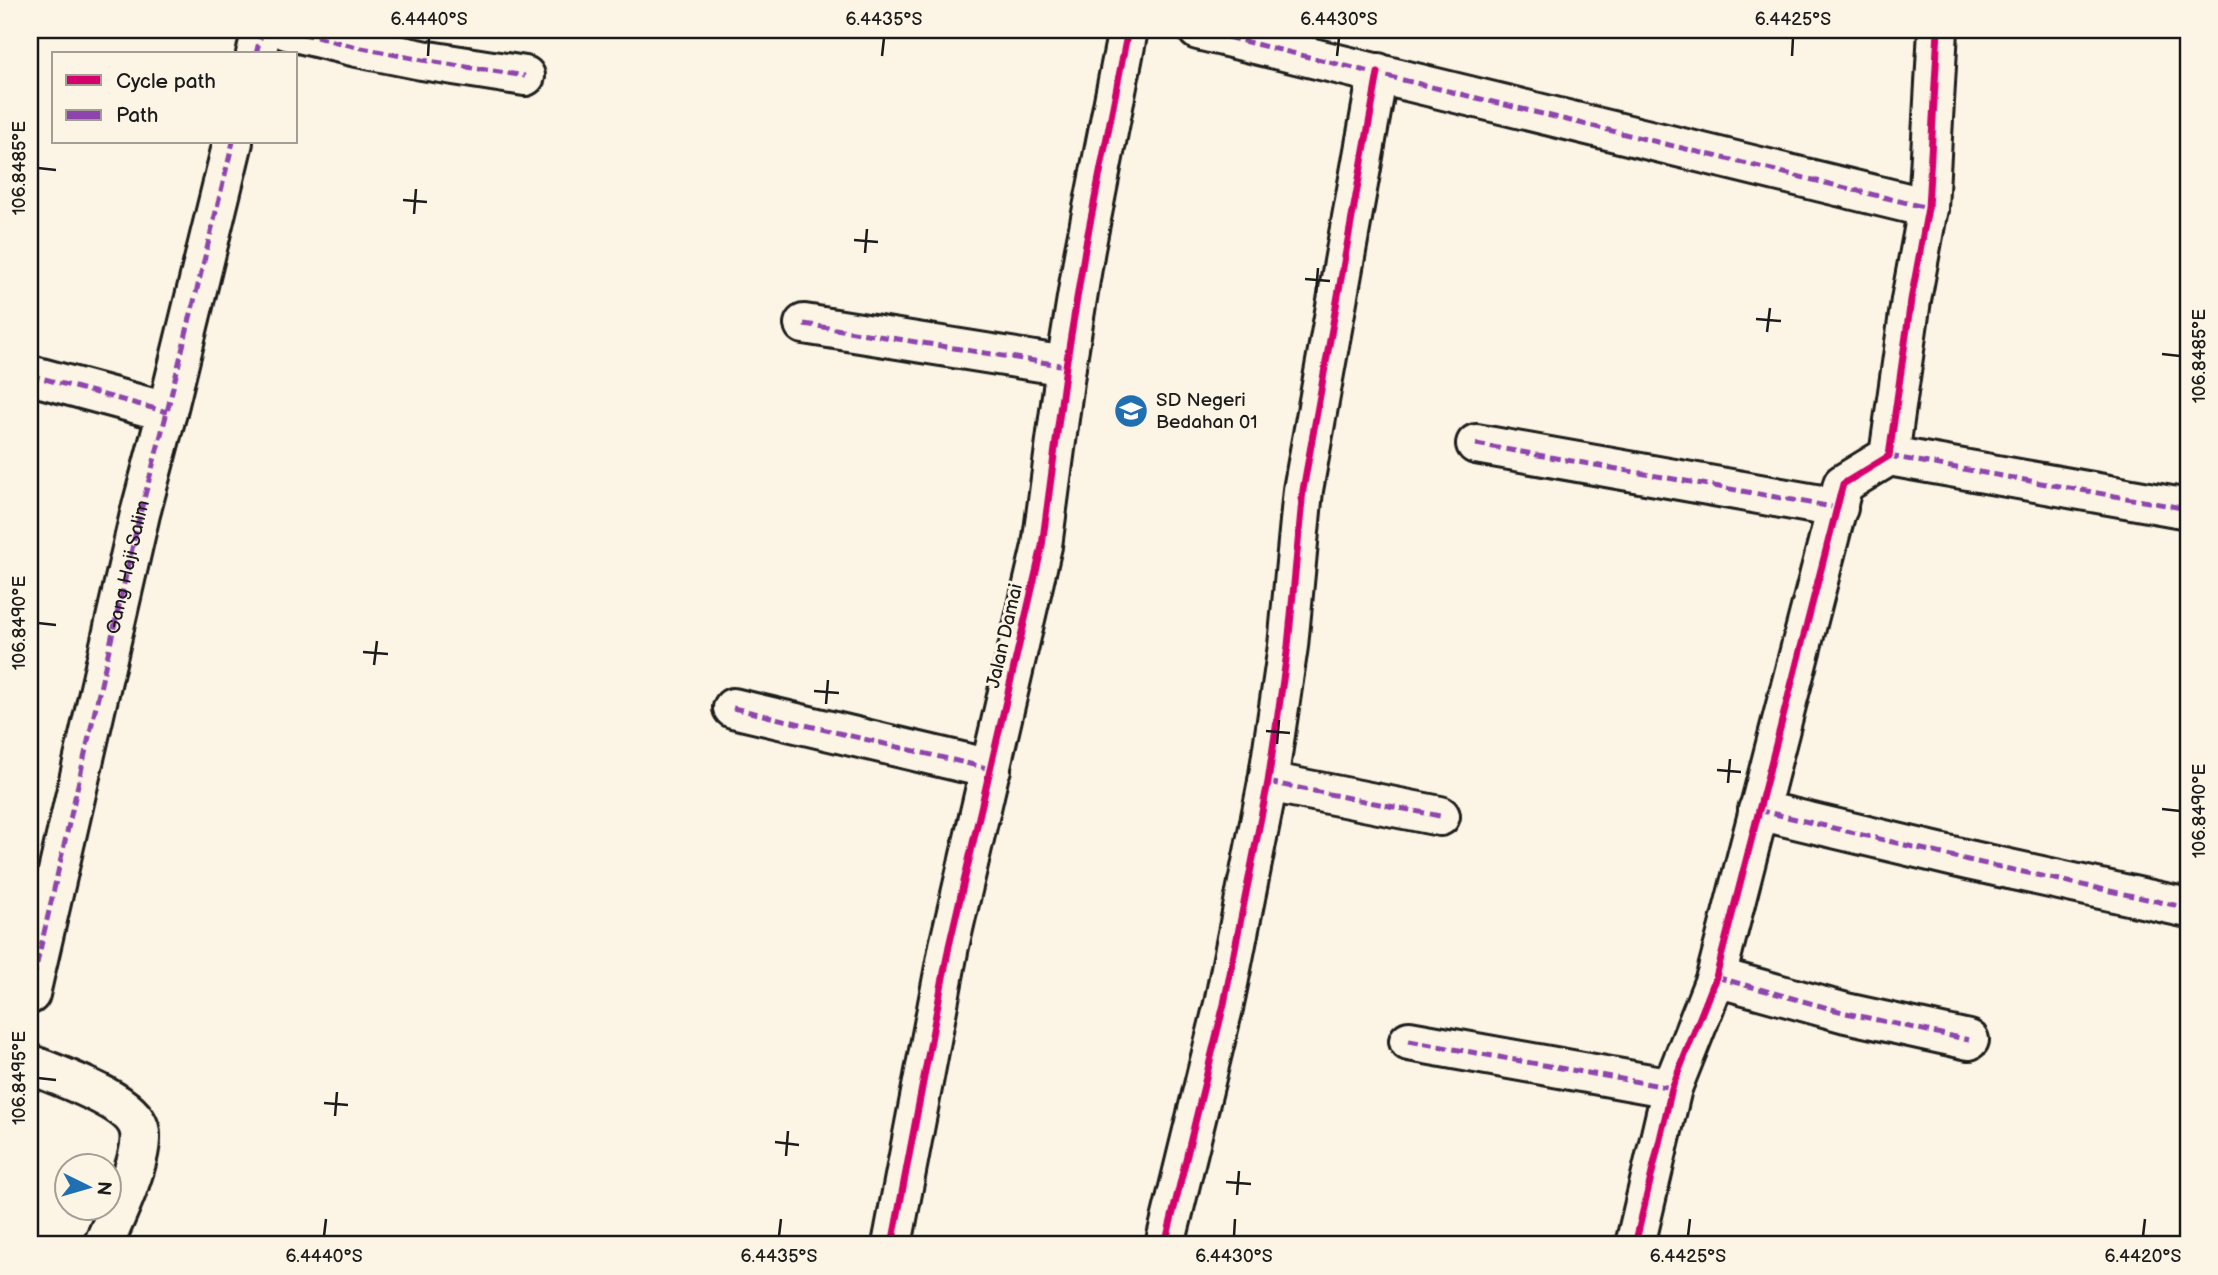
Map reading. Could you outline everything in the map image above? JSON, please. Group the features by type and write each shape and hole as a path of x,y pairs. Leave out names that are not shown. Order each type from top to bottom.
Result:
{"street":[{"path":"256,52 262,30"},
{"path":"286,30 422,60 525,76"},
{"name":"Jalan Damai","path":"892,1245 949,946 1042,545 1085,249 1128,30"},
{"path":"1198,30 1928,208"},
{"path":"1889,456 1911,300 1928,208 1938,30"},
{"path":"1165,1245 1224,1003 1268,782 1288,646 1303,490 1378,73"},
{"name":"Gang Haji Salim","path":"30,994 35,944 233,144"},
{"path":"804,324 1066,366"},
{"path":"30,375 167,412"},
{"path":"1476,444 1838,508"},
{"path":"1635,1245 1672,1088 1716,977 1843,484 1889,456 2188,509"},
{"path":"733,708 991,769"},
{"path":"1268,782 1440,816"},
{"path":"1758,810 2188,908"},
{"path":"1716,977 1846,1013 1969,1040"},
{"path":"1409,1041 1672,1088"},
{"path":"30,1064 107,1098 128,1111 139,1129 139,1157 103,1245"}],"marked path":[{"path":"256,52 262,30"},
{"path":"287,30 422,60 525,76"},
{"path":"1198,30 1928,208"},
{"path":"30,994 140,514 233,144"},
{"path":"804,324 1066,366"},
{"path":"30,375 167,412"},
{"path":"1476,444 1838,508"},
{"path":"1889,456 2188,509"},
{"path":"733,708 991,769"},
{"path":"1268,782 1440,816"},
{"path":"1758,810 2188,908"},
{"path":"1716,977 1846,1013 1969,1040"},
{"path":"1409,1041 1672,1088"}],"cycle path":[{"path":"892,1245 949,946 1042,546 1085,249 1128,30"},
{"path":"1635,1245 1672,1088 1716,977 1843,484 1889,456 1911,300 1928,208 1938,30"},
{"path":"1165,1245 1224,1004 1268,782 1288,646 1303,490 1378,73"}],"place":[{"name":"SD Negeri Bedahan 01","path":"1131,411"}]}
